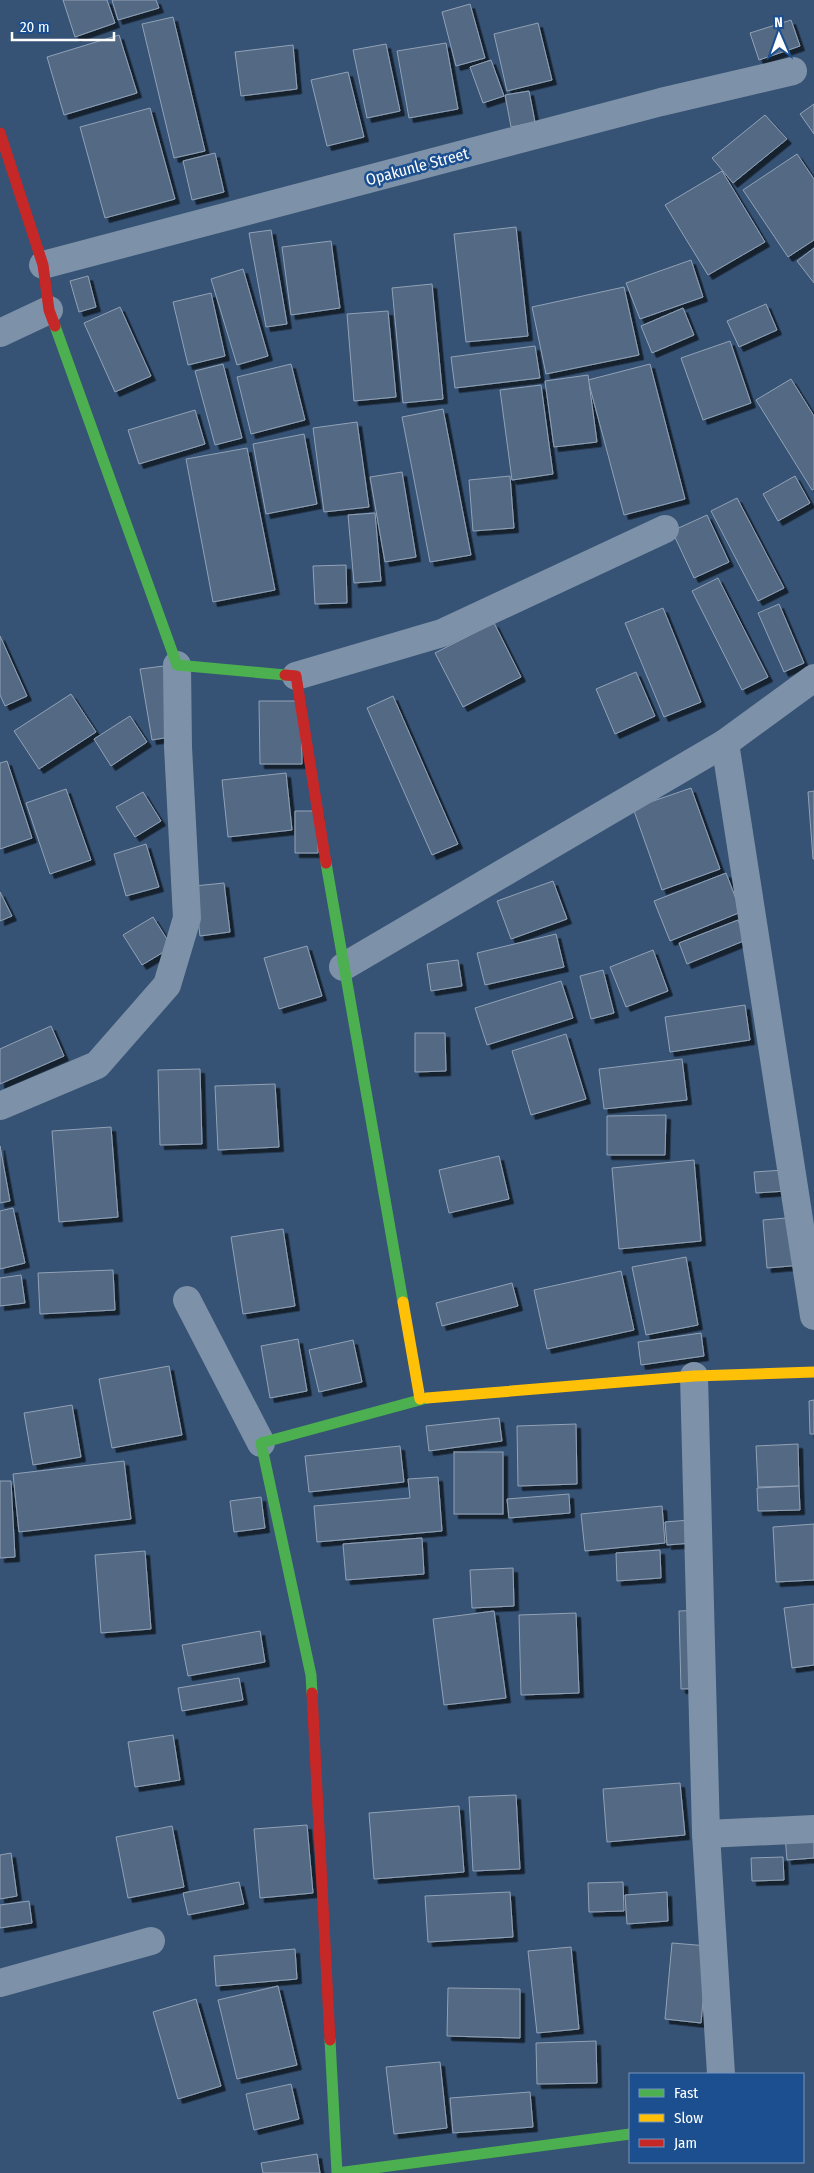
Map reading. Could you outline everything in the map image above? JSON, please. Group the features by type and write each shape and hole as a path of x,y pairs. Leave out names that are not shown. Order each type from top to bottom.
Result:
{"street":[{"name":"Opakunle Street","path":"43,265 661,102 793,72"},
{"path":"0,133 43,265 49,310 177,665 178,747 187,918 167,984 97,1065 0,1106"},
{"path":"0,333 49,310"},
{"path":"177,665 296,676 442,633 665,529"},
{"path":"296,676 343,967 420,1399"},
{"path":"343,967 725,743 814,678"},
{"path":"725,743 814,1316"},
{"path":"187,1300 261,1443 311,1675 337,2173 629,2134"},
{"path":"261,1443 420,1399 694,1376 814,1372"},
{"path":"694,1376 706,1834 721,2073"},
{"path":"706,1834 814,1829"},
{"path":"0,1983 151,1941"}],"building":[{"path":"63,0 107,0 115,23 75,37"},
{"path":"112,0 156,0 159,8 118,20"},
{"path":"470,4 485,58 456,66 442,12"},
{"path":"173,17 205,151 174,158 142,24"},
{"path":"791,20 800,46 759,60 750,33"},
{"path":"538,23 552,80 507,91 494,34"},
{"path":"119,35 137,93 64,115 47,57"},
{"path":"446,43 458,109 409,118 397,51"},
{"path":"386,44 400,111 367,118 353,50"},
{"path":"293,45 297,89 241,96 235,52"},
{"path":"491,60 504,96 483,103 470,67"},
{"path":"348,72 364,137 327,146 311,80"},
{"path":"529,91 535,122 511,127 505,95"},
{"path":"814,104 814,134 800,114"},
{"path":"150,108 175,199 105,218 80,127"},
{"path":"765,115 787,139 733,183 712,158"},
{"path":"215,153 224,192 192,200 183,161"},
{"path":"797,154 814,179 814,240 788,257 743,190"},
{"path":"722,171 765,242 708,275 665,205"},
{"path":"516,227 528,336 466,342 454,234"},
{"path":"271,230 287,324 266,327 249,233"},
{"path":"331,241 340,308 291,315 282,247"},
{"path":"814,248 814,283 797,261"},
{"path":"691,260 703,297 640,319 626,283"},
{"path":"243,269 268,356 237,365 211,279"},
{"path":"88,276 96,307 79,312 70,281"},
{"path":"432,284 443,399 403,403 392,288"},
{"path":"624,287 639,355 546,374 532,307"},
{"path":"211,293 225,356 188,365 173,302"},
{"path":"766,304 777,330 739,347 727,321"},
{"path":"120,307 151,376 115,392 84,323"},
{"path":"683,308 694,335 652,353 641,326"},
{"path":"388,311 396,397 354,401 347,314"},
{"path":"730,341 751,403 703,420 681,358"},
{"path":"535,346 540,378 455,388 451,357"},
{"path":"223,364 242,438 215,445 195,371"},
{"path":"291,364 305,420 251,434 237,377"},
{"path":"650,364 685,499 624,515 588,380"},
{"path":"588,375 597,442 554,447 545,381"},
{"path":"791,379 814,416 814,489 812,490 756,400"},
{"path":"541,385 553,474 512,480 500,390"},
{"path":"443,409 471,555 430,562 402,417"},
{"path":"195,410 205,444 139,464 128,430"},
{"path":"357,422 369,507 324,512 313,428"},
{"path":"304,434 317,504 266,514 253,444"},
{"path":"247,448 275,590 213,602 186,459"},
{"path":"402,472 416,557 385,562 370,477"},
{"path":"510,476 514,528 473,531 469,480"},
{"path":"795,476 810,503 778,521 763,494"},
{"path":"737,498 784,588 758,601 711,511"},
{"path":"375,513 381,581 354,583 348,515"},
{"path":"707,515 729,562 694,578 672,531"},
{"path":"346,565 347,603 315,604 313,566"},
{"path":"718,578 768,677 742,690 692,591"},
{"path":"779,604 804,663 784,672 758,613"},
{"path":"663,608 701,702 664,717 625,623"},
{"path":"494,623 521,677 463,707 435,653"},
{"path":"0,636 27,696 5,706 0,695"},
{"path":"164,666 176,736 152,740 140,669"},
{"path":"636,672 655,716 615,734 596,689"},
{"path":"71,694 96,732 39,769 14,731"},
{"path":"393,696 458,844 432,855 367,708"},
{"path":"259,701 301,701 302,764 260,764"},
{"path":"130,716 147,742 111,766 94,739"},
{"path":"7,761 32,838 0,849 0,763"},
{"path":"286,773 292,830 228,837 222,780"},
{"path":"691,788 720,869 662,890 633,808"},
{"path":"66,789 91,860 50,874 26,803"},
{"path":"814,791 814,859 813,859 808,792"},
{"path":"143,792 161,821 135,837 116,807"},
{"path":"295,811 319,811 318,853 295,853"},
{"path":"146,844 159,887 126,896 114,854"},
{"path":"726,873 741,912 670,941 654,901"},
{"path":"553,881 567,919 511,939 497,901"},
{"path":"224,883 230,932 200,936 194,886"},
{"path":"0,892 12,916 0,921"},
{"path":"153,917 172,947 142,965 123,935"},
{"path":"738,920 746,940 687,964 679,943"},
{"path":"556,934 564,967 485,985 477,953"},
{"path":"307,946 322,996 279,1009 264,958"},
{"path":"653,950 668,991 626,1007 610,967"},
{"path":"458,960 462,986 431,991 427,964"},
{"path":"603,970 614,1013 591,1019 580,976"},
{"path":"561,981 573,1018 487,1045 475,1008"},
{"path":"745,1005 750,1040 670,1052 665,1017"},
{"path":"51,1026 64,1056 0,1084 0,1049"},
{"path":"415,1033 445,1033 446,1071 415,1072"},
{"path":"566,1034 586,1099 531,1115 512,1051"},
{"path":"682,1059 687,1100 604,1109 599,1069"},
{"path":"200,1069 202,1144 160,1145 158,1070"},
{"path":"275,1084 279,1147 218,1150 215,1086"},
{"path":"666,1115 665,1155 607,1155 607,1116"},
{"path":"111,1127 118,1217 59,1222 52,1131"},
{"path":"0,1146 10,1201 0,1203"},
{"path":"499,1156 509,1199 449,1213 439,1170"},
{"path":"694,1160 701,1241 619,1249 612,1168"},
{"path":"784,1170 786,1191 756,1193 754,1172"},
{"path":"13,1208 25,1263 0,1269 0,1211"},
{"path":"798,1217 802,1265 767,1268 763,1220"},
{"path":"283,1229 295,1306 243,1314 231,1237"},
{"path":"686,1257 698,1325 646,1335 632,1267"},
{"path":"113,1270 115,1310 40,1314 38,1273"},
{"path":"621,1271 634,1330 547,1349 534,1290"},
{"path":"21,1275 25,1303 0,1306 0,1278"},
{"path":"512,1283 518,1306 442,1326 436,1303"},
{"path":"701,1333 704,1356 641,1365 638,1342"},
{"path":"298,1339 307,1391 270,1398 261,1346"},
{"path":"353,1340 362,1382 319,1392 309,1350"},
{"path":"169,1366 182,1435 112,1448 99,1379"},
{"path":"814,1400 814,1434 810,1434 809,1401"},
{"path":"72,1405 81,1457 33,1465 24,1413"},
{"path":"499,1418 502,1441 429,1451 426,1426"},
{"path":"576,1424 577,1484 518,1486 517,1426"},
{"path":"798,1444 799,1486 758,1487 756,1446"},
{"path":"400,1446 404,1482 309,1492 305,1456"},
{"path":"454,1452 503,1452 503,1514 454,1514"},
{"path":"124,1461 131,1519 19,1532 13,1474"},
{"path":"438,1477 442,1531 317,1542 314,1506 410,1498 408,1479"},
{"path":"0,1481 11,1481 15,1557 0,1558"},
{"path":"799,1486 800,1510 758,1511 757,1488"},
{"path":"569,1494 570,1513 509,1518 507,1499"},
{"path":"261,1497 265,1528 234,1532 230,1501"},
{"path":"662,1506 665,1543 585,1551 581,1514"},
{"path":"690,1520 692,1543 667,1545 665,1522"},
{"path":"814,1524 814,1580 776,1582 773,1527"},
{"path":"422,1538 424,1574 346,1580 343,1544"},
{"path":"660,1550 661,1578 617,1581 616,1553"},
{"path":"145,1551 151,1629 101,1633 95,1555"},
{"path":"513,1568 514,1606 472,1608 470,1570"},
{"path":"814,1604 814,1665 792,1668 784,1608"},
{"path":"705,1610 707,1688 681,1689 679,1611"},
{"path":"494,1611 506,1698 444,1705 433,1619"},
{"path":"576,1613 579,1693 521,1695 519,1615"},
{"path":"260,1631 265,1662 188,1676 182,1645"},
{"path":"239,1678 243,1700 182,1711 178,1688"},
{"path":"173,1735 180,1780 135,1787 128,1742"},
{"path":"680,1783 685,1835 607,1842 603,1789"},
{"path":"516,1795 520,1869 473,1871 469,1797"},
{"path":"459,1806 464,1872 374,1879 369,1813"},
{"path":"307,1825 313,1893 260,1898 254,1829"},
{"path":"172,1826 184,1887 128,1898 116,1837"},
{"path":"814,1834 814,1858 787,1860 785,1836"},
{"path":"11,1853 17,1896 0,1899 0,1855"},
{"path":"783,1857 784,1880 752,1881 751,1858"},
{"path":"239,1882 244,1904 188,1915 183,1893"},
{"path":"623,1882 624,1911 589,1912 588,1883"},
{"path":"510,1892 513,1937 428,1942 425,1896"},
{"path":"667,1892 668,1921 627,1924 625,1895"},
{"path":"29,1901 32,1923 0,1928 0,1905"},
{"path":"672,1943 708,1946 701,2023 665,2019"},
{"path":"571,1947 579,2029 537,2033 528,1951"},
{"path":"295,1949 297,1979 216,1986 214,1956"},
{"path":"278,1986 297,2065 237,2079 218,2000"},
{"path":"448,1988 520,1989 520,2038 447,2036"},
{"path":"196,1999 221,2086 178,2099 153,2012"},
{"path":"596,2041 597,2083 537,2084 536,2043"},
{"path":"440,2062 447,2128 394,2134 386,2067"},
{"path":"291,2084 299,2119 254,2130 246,2094"},
{"path":"530,2092 533,2127 453,2133 450,2098"},
{"path":"317,2154 320,2173 263,2173 261,2163"}],"traffic: fast":[{"path":"55,326 177,665 285,675"},
{"path":"326,863 403,1302"},
{"path":"312,1693 311,1675 261,1443 427,1398"},
{"path":"330,2040 337,2173 629,2134"}],"traffic: slow":[{"path":"403,1302 420,1399"},
{"path":"427,1398 694,1376 814,1372"}],"traffic: jam":[{"path":"0,133 43,265 49,310 55,326"},
{"path":"285,675 296,676 326,863"},
{"path":"312,1693 330,2040"}]}
